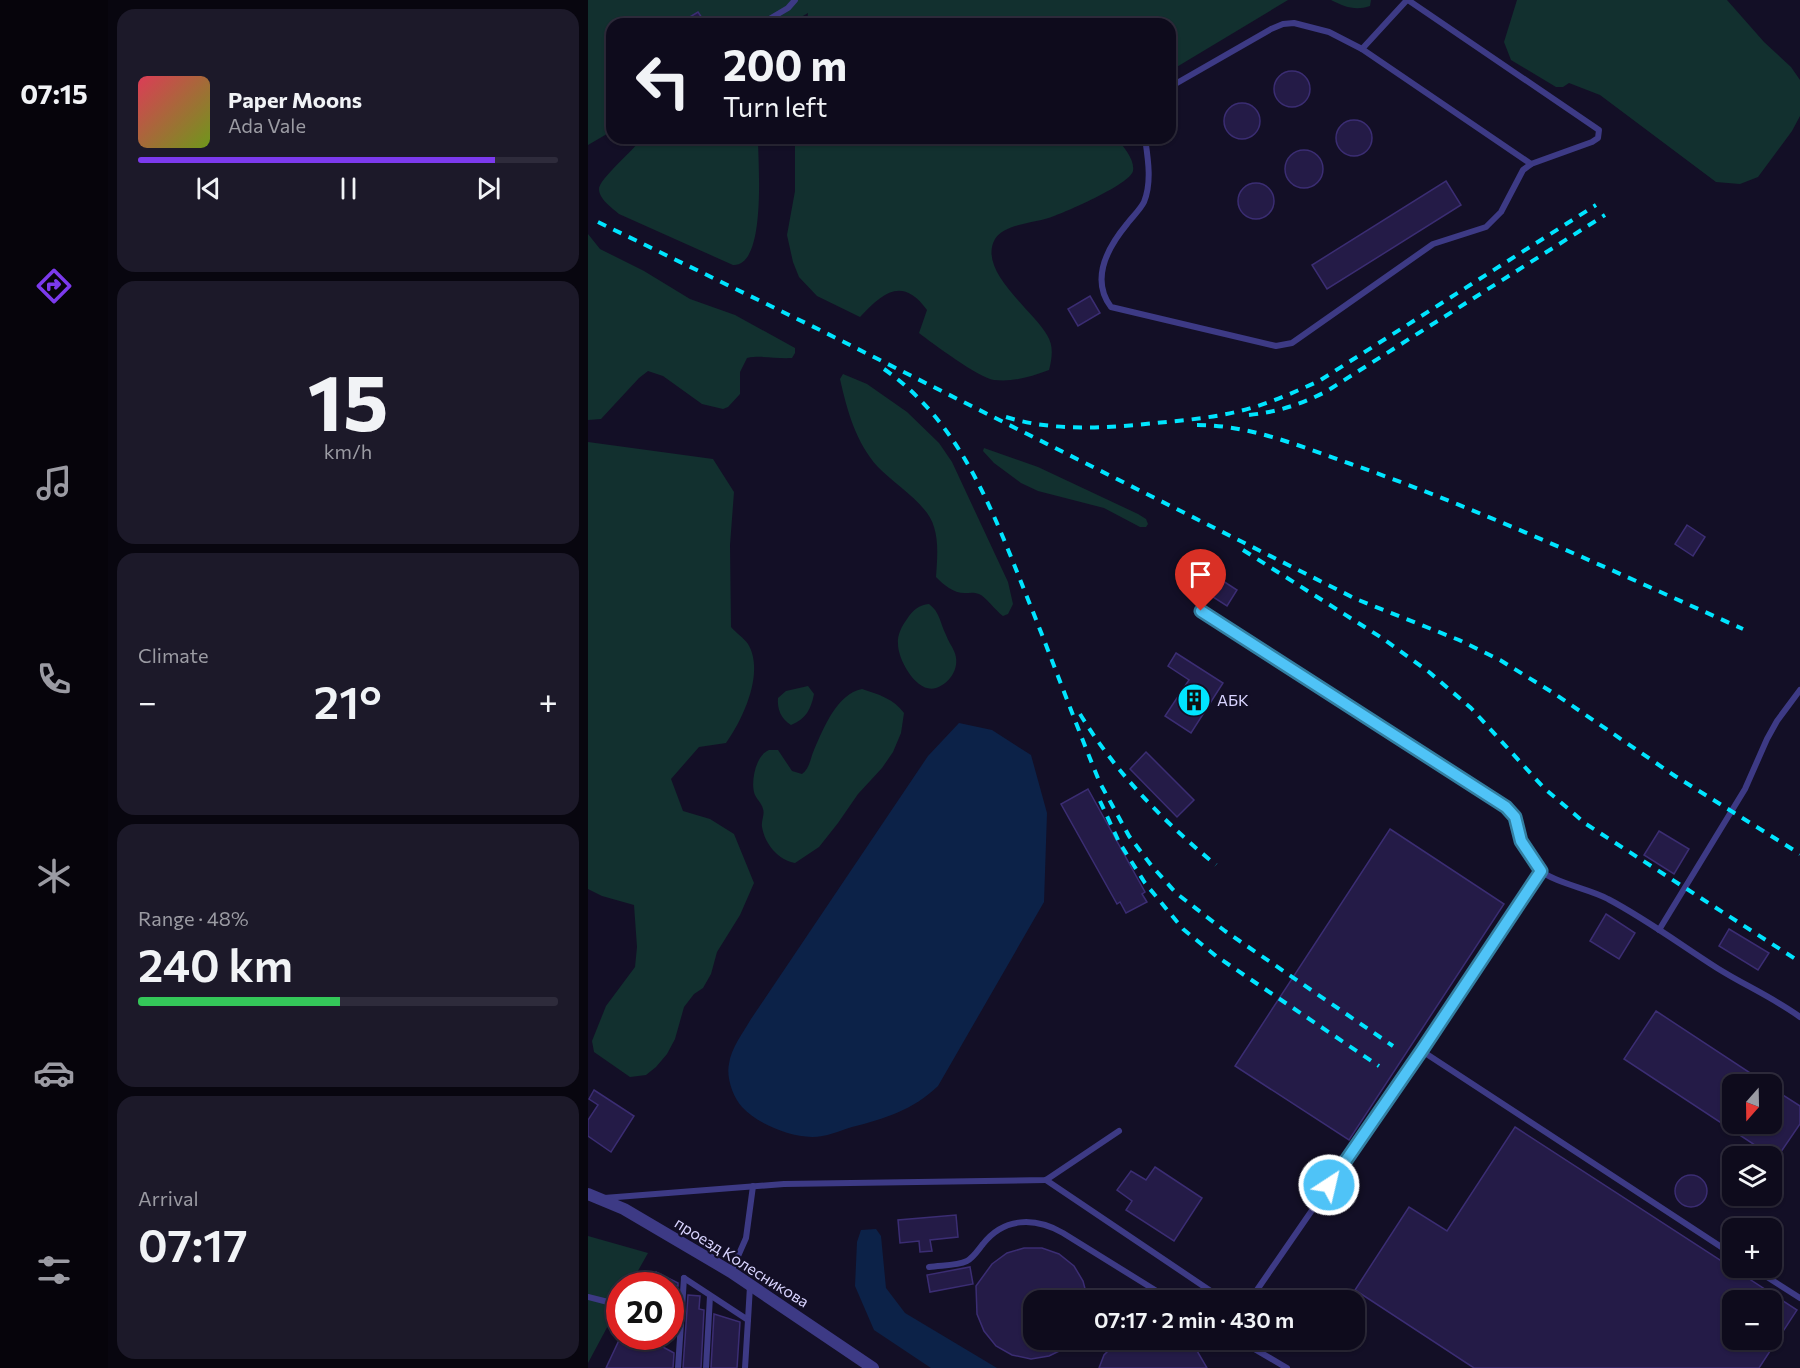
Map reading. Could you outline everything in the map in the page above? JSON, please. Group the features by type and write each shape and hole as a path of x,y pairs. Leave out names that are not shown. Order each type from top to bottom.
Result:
{"street":[{"name":"проезд Колесникова","path":"588,1194 624,1209 731,1272 873,1368"}],"lane":[{"path":"771,18 788,8 795,0"},
{"path":"1146,144 1149,165 1148,190 1143,205 1108,249 1102,274 1106,300 1111,308 1276,346 1300,339 1433,244 1486,227 1501,212 1524,170 1532,164 1584,146 1598,138 1599,130 1407,0 1362,49"},
{"path":"1176,84 1283,24 1294,23 1316,27 1362,49 1532,164"},
{"path":"1201,611 1506,807 1515,817 1521,841 1541,871 1550,877 1599,894 1731,977 1800,1017"},
{"path":"1659,930 1745,789 1778,721 1800,690"},
{"path":"1257,1290 1422,1050 1541,871"},
{"path":"1422,1050 1722,1247"},
{"path":"602,1198 753,1186 1046,1180 1119,1131"},
{"path":"1046,1180 1209,1290"},
{"path":"731,1272 746,1238 753,1186"},
{"path":"929,1267 968,1261 988,1238 1005,1226 1015,1222 1035,1222 1063,1233 1155,1290"},
{"path":"678,1368 684,1278 748,1320"},
{"path":"1769,1278 1800,1298"},
{"path":"745,1368 750,1285"},
{"path":"706,1368 710,1296"},
{"path":"588,1297 606,1302"},
{"path":"1256,1350 1287,1368"}],"green space":[{"path":"588,0 1288,0 1176,67 1176,18 808,18 808,13 799,18 606,18 606,134 588,145"},
{"path":"1331,0 1371,0 1370,6 1355,8"},
{"path":"1517,0 1727,0 1764,42 1791,67 1800,80 1800,116 1792,131 1758,177 1740,184 1716,182 1600,95 1569,83 1563,87 1556,87 1511,60 1504,42"},
{"path":"637,144 758,144 759,189 756,232 751,249 744,261 733,265 619,214 603,200 599,189 601,184"},
{"path":"795,144 1121,144 1128,153 1133,167 1129,176 1110,190 1061,213 1006,230 995,239 991,251 1000,277 1040,325 1051,343 1049,370 1015,380 987,378 956,360 919,333 927,310 909,293 901,291 885,295 860,317 817,296 799,277 787,235 795,191"},
{"path":"588,234 600,249 644,271 690,299 735,315 795,348 795,353 792,358 747,358 740,372 740,394 728,407 723,409 702,404 663,376 648,371 601,419 588,420"},
{"path":"843,374 867,384 907,412 939,443 952,462 1008,582 1013,604 1008,614 1003,616 979,594 957,592 936,577 937,539 931,519 918,502 870,458 853,426 840,379"},
{"path":"588,442 713,459 734,492 730,545 731,627 748,644 753,655 754,668 750,695 745,709 726,743 699,747 671,779 683,811 710,819 734,834 754,883 740,915 717,952 711,974 703,988 694,994 684,1007 675,1039 667,1054 646,1075 630,1077 594,1052 592,1041 606,1006 635,967 637,947 634,905 602,896 588,889"},
{"path":"984,448 1038,467 1138,514 1146,519 1148,524 1146,527 1140,527 1104,508 1038,491 1021,483 994,463 983,451"},
{"path":"929,604 938,614 956,657 955,668 950,678 936,688 922,686 910,674 901,658 898,641 902,628 912,613 919,607"},
{"path":"808,686 814,694 809,709 801,720 791,725 780,713 778,698 786,691"},
{"path":"862,689 891,701 904,713 901,733 893,752 858,794 819,847 795,863 789,861 773,850 764,833 763,811 753,787 758,762 769,750 778,750 792,771 802,774 805,772 822,731 838,704 853,692"},
{"path":"588,1236 648,1253 637,1272 606,1272 606,1329 588,1363"}],"water":[{"path":"959,723 992,730 1031,755 1047,813 1044,902 938,1086 928,1094 887,1117 822,1136 793,1134 765,1124 742,1107 733,1092 728,1069 735,1046 928,756"},
{"path":"876,1229 881,1236 886,1288 905,1313 997,1368 931,1368 874,1330 855,1286 857,1242 861,1230"}],"building":[{"path":"698,12 702,18 688,18"},
{"path":"1292,71 1305,76 1310,89 1305,102 1292,107 1279,102 1274,89 1279,76"},
{"path":"1242,103 1255,108 1260,121 1255,134 1242,139 1229,134 1224,121 1229,108"},
{"path":"1354,120 1367,125 1372,138 1367,151 1354,156 1341,151 1336,138 1341,125"},
{"path":"1304,150 1317,156 1323,169 1317,182 1304,188 1291,182 1285,169 1291,156"},
{"path":"1446,181 1461,205 1327,289 1312,265"},
{"path":"1256,183 1269,188 1274,201 1269,214 1256,219 1243,214 1238,201 1243,188"},
{"path":"1090,296 1100,313 1078,326 1068,309"},
{"path":"1687,525 1705,537 1693,556 1675,544"},
{"path":"1206,570 1237,590 1227,606 1196,586"},
{"name":"АБК","path":"1176,653 1223,683 1191,733 1165,716 1189,680 1168,666"},
{"path":"1146,752 1194,800 1177,817 1130,769"},
{"path":"1088,789 1145,892 1142,894 1147,902 1126,913 1120,902 1117,904 1061,804"},
{"path":"1390,829 1504,904 1349,1140 1235,1066"},
{"path":"1659,831 1689,849 1674,874 1644,855"},
{"path":"1606,914 1635,933 1619,959 1590,941"},
{"path":"1729,929 1769,953 1758,970 1719,946"},
{"path":"1656,1011 1752,1074 1722,1074 1722,1123 1624,1059"},
{"path":"594,1090 634,1116 611,1152 588,1136 588,1120 598,1105 589,1099"},
{"path":"1782,1094 1800,1106 1800,1124 1782,1150 1782,1146 1756,1146 1738,1134 1782,1134"},
{"path":"1515,1127 1722,1261 1722,1278 1748,1278 1766,1290 1722,1290 1722,1350 1771,1350 1759,1368 1474,1368 1365,1297 1365,1290 1355,1290 1409,1207 1447,1231"},
{"path":"1155,1167 1202,1198 1174,1241 1126,1210 1132,1201 1117,1190 1131,1171 1146,1180"},
{"path":"1691,1175 1702,1180 1707,1191 1702,1202 1691,1207 1680,1202 1675,1191 1680,1180"},
{"path":"956,1215 958,1237 930,1240 932,1251 920,1252 919,1241 900,1243 898,1220"},
{"path":"1024,1248 1042,1248 1059,1254 1074,1266 1083,1281 1085,1290 1023,1290 1023,1350 1061,1350 1049,1356 1031,1359 1012,1355 996,1346 984,1331 977,1314 976,1286 992,1264 1007,1253"},
{"path":"970,1267 973,1284 930,1292 927,1275"},
{"path":"688,1295 700,1296 699,1309 704,1310 701,1368 683,1368"},
{"path":"1782,1300 1797,1310 1782,1333"},
{"path":"714,1314 740,1322 737,1368 711,1368"},
{"path":"614,1350 669,1350 674,1353 673,1368 606,1368"},
{"path":"1109,1350 1197,1350 1207,1368 1099,1368 1104,1355"}],"railway":[{"path":"1006,417 1062,427 1118,426 1216,416 1269,402 1319,381 1596,205"},
{"path":"1249,415 1290,407 1327,391 1605,215"},
{"path":"598,222 820,330 1356,599 1459,640 1500,660 1555,694 1675,776 1800,854"},
{"path":"884,369 911,390 933,415 971,469 1000,530 1100,783 1129,836 1176,893 1225,931 1393,1046"},
{"path":"1197,425 1237,429 1276,438 1401,482 1548,542 1743,629"},
{"path":"1243,550 1382,638 1429,672 1471,708 1544,788 1586,824 1800,962"},
{"path":"1080,714 1109,756 1142,795 1177,831 1216,865"},
{"path":"1100,801 1119,842 1145,883 1183,929 1216,956 1379,1066"}],"place":[{"name":"АБК","path":"1194,700"}],"route":[{"path":"1201,611 1506,807 1515,817 1526,851 1541,871 1329,1185"}]}
